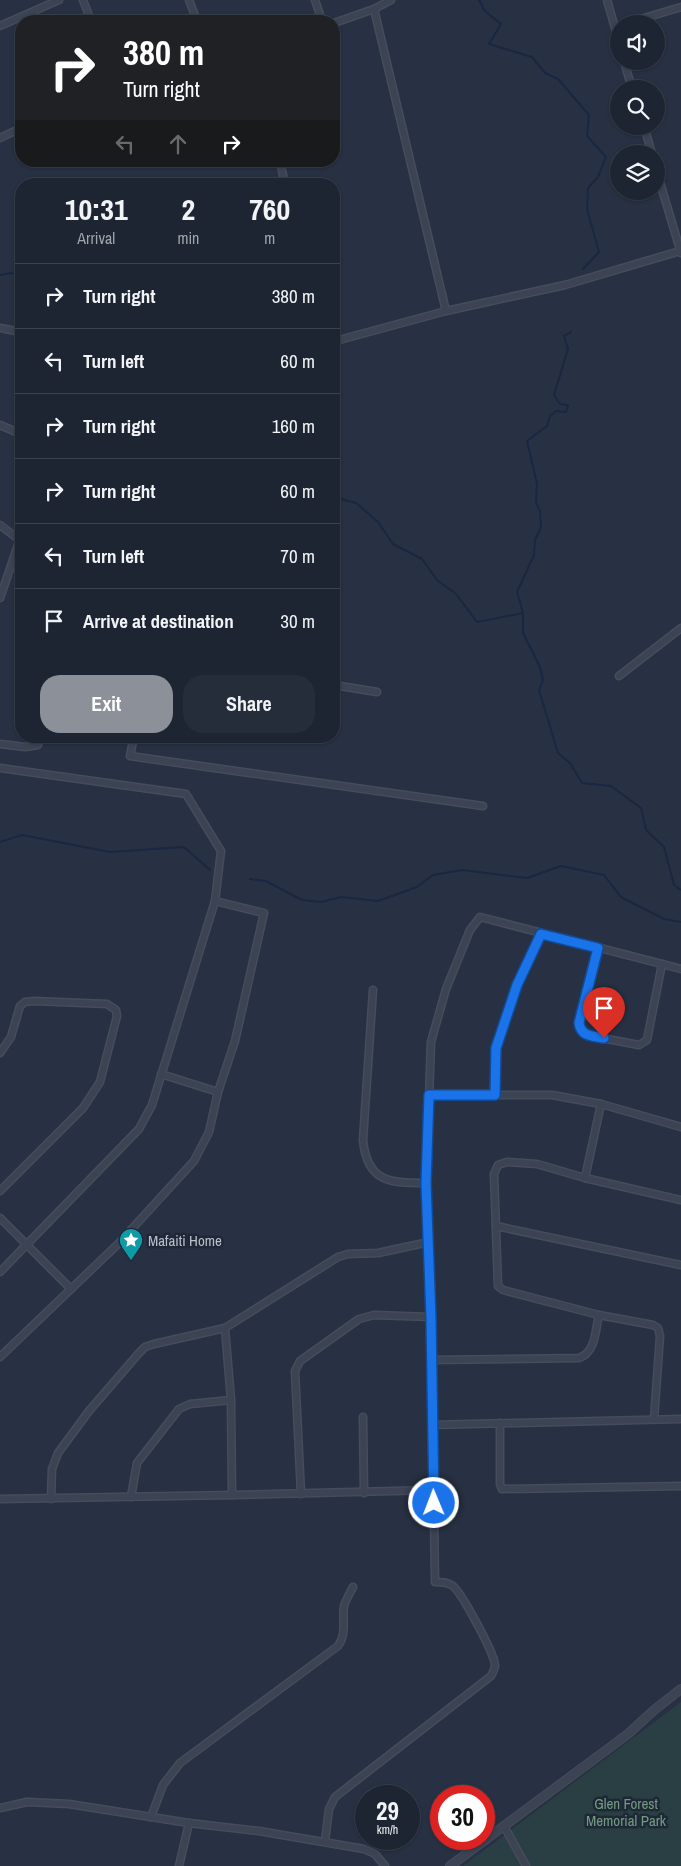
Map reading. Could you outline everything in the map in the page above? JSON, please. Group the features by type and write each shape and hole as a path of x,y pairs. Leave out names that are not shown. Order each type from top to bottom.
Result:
{"street":[{"path":"25,15 59,0"},
{"path":"84,0 89,15"},
{"path":"189,0 195,15"},
{"path":"315,0 320,15"},
{"path":"340,22 374,10 391,0"},
{"path":"607,0 612,15"},
{"path":"654,15 681,7"},
{"path":"374,10 446,312"},
{"path":"0,26 15,19"},
{"path":"0,138 15,131"},
{"path":"340,339 446,312 565,285 681,252 665,199"},
{"path":"0,328 15,331"},
{"path":"0,425 15,431"},
{"path":"0,525 15,536"},
{"path":"0,598 15,554"},
{"path":"619,676 681,628"},
{"path":"340,686 377,692"},
{"path":"0,744 25,747 38,745 38,743"},
{"path":"133,743 130,756 483,806"},
{"path":"0,768 186,794 221,851 215,901 152,1104 139,1129 0,1272"},
{"path":"0,1357 118,1244 194,1161 208,1132 218,1092 235,1041 264,913 215,901"},
{"path":"324,1841 329,1809 335,1798 491,1676 494,1670 494,1660 486,1643 474,1618 455,1588 448,1583 435,1582 431,1318 426,1183 431,1042 446,989 470,930 480,917 681,969"},
{"path":"495,1095 496,1048 517,985 541,934"},
{"path":"598,948 579,1023 582,1032 586,1035 639,1045 644,1044 647,1040 662,964"},
{"path":"373,990 363,1140 367,1160 371,1169 392,1181 426,1183"},
{"path":"0,1053 11,1037 20,1006 25,1002 107,1004 117,1012 100,1082 95,1092 82,1108 0,1191"},
{"path":"161,1074 218,1092"},
{"path":"429,1095 552,1095 602,1104 681,1127"},
{"path":"585,1178 602,1104"},
{"path":"654,1419 660,1336 658,1328 654,1325 599,1315 499,1288 497,1283 494,1174 500,1164 507,1162 537,1164 585,1178 681,1200"},
{"path":"0,1218 70,1288"},
{"path":"496,1226 681,1264"},
{"path":"51,1498 53,1461 58,1453 89,1411 146,1347 224,1328 338,1257 348,1254 378,1253 429,1242"},
{"path":"301,1494 295,1371 300,1361 359,1319 365,1317 374,1315 431,1318"},
{"path":"431,1360 578,1358 585,1356 592,1347 599,1315"},
{"path":"224,1328 231,1400 232,1495"},
{"path":"131,1497 137,1463 180,1410 190,1404 231,1400"},
{"path":"362,1417 364,1492"},
{"path":"432,1425 681,1419"},
{"path":"500,1423 500,1484 502,1488 681,1486"},
{"path":"0,1499 433,1490"},
{"path":"151,1817 163,1785 180,1762 338,1646 344,1629 345,1604 353,1587"},
{"path":"450,1866 628,1734 652,1711 681,1689"},
{"path":"0,1808 27,1802 50,1803 324,1841 364,1849 375,1854 386,1866"},
{"path":"179,1866 189,1823"},
{"path":"504,1826 526,1866"}],"green space":[{"name":"Glen Forest Memorial Park","path":"681,1702 681,1866 463,1866 484,1850 495,1850 495,1842"}],"waterway":[{"path":"479,0 485,11 501,24 489,44 532,57 545,73 558,79 589,115 587,136 606,157 598,177 588,188 587,209 599,252 583,269"},
{"path":"0,275 15,273"},
{"path":"571,332 564,336 568,349 554,395 560,404 568,405 566,412 556,411 550,416 547,426 527,441 537,484 536,503 540,511 541,527 535,540 534,555 517,592 523,613 523,633 540,667 543,680 539,690 558,753 570,763 582,783 611,786 641,808 646,830 664,847 674,885 681,890"},
{"path":"340,499 356,503 378,522 393,544 422,559 437,580 456,594 477,622 523,613"},
{"path":"0,842 22,835 110,852 184,847 210,870"},
{"path":"250,879 266,881 302,900 321,902 341,897 378,901 417,887 433,875 462,870 527,878 561,866 604,875 621,897 664,919 681,922"}],"place":[{"name":"Mafaiti Home","path":"131,1261"}],"route":[{"path":"434,1503 431,1318 426,1183 429,1095 495,1095 496,1048 517,985 541,934 598,948 579,1023 582,1032 586,1035 604,1038"}]}
